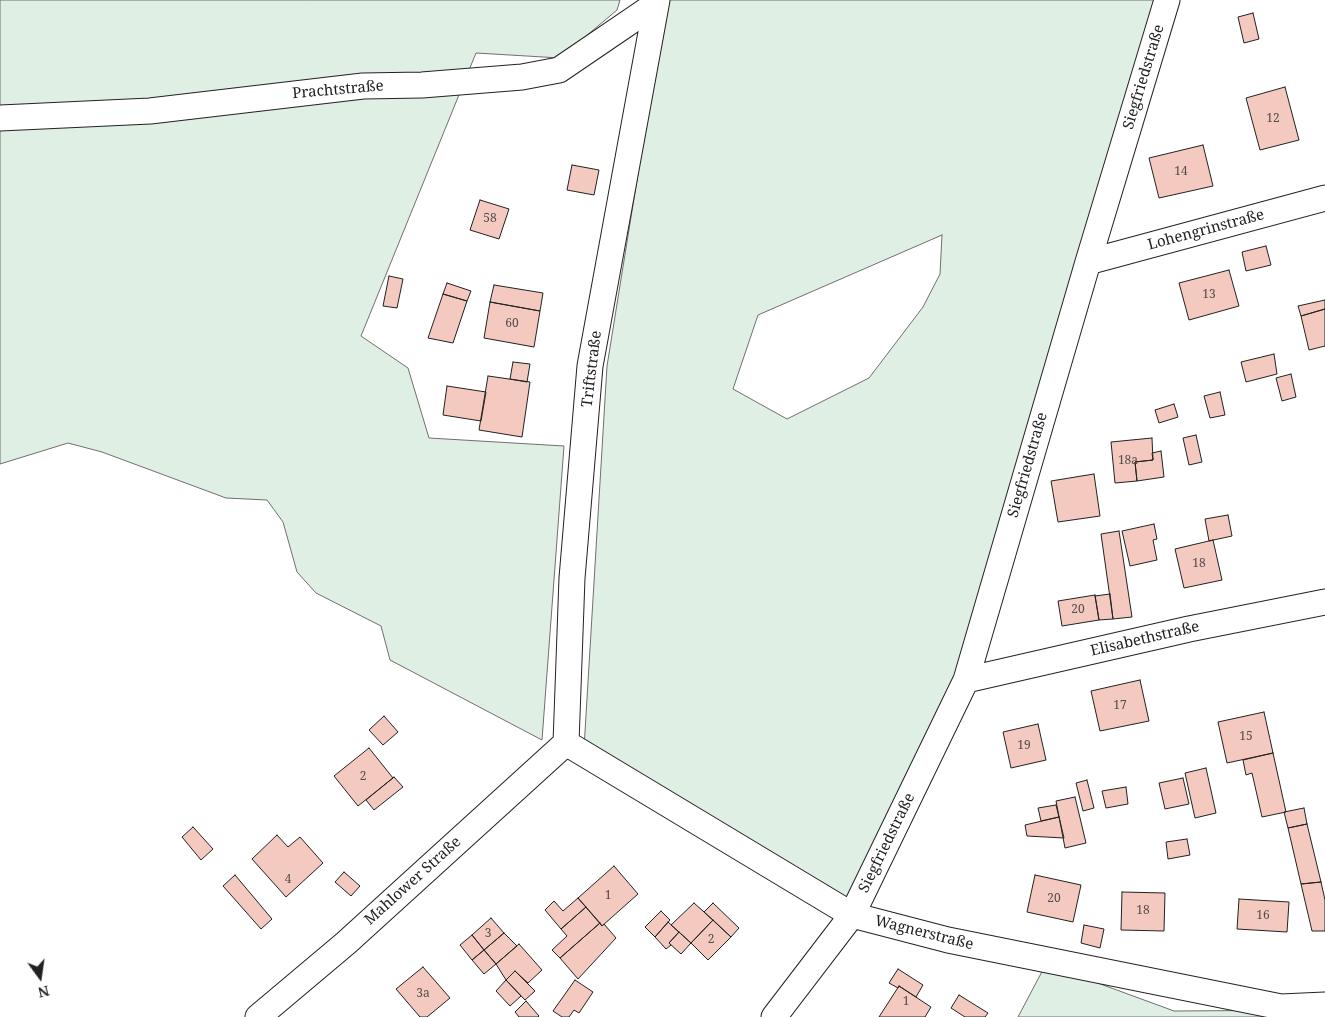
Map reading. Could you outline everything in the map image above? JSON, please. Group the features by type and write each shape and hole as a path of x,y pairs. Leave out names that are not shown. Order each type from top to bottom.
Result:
{"street":[{"name":"Siegfriedstraße","path":"774,1017 852,915 966,680 1167,0"},
{"name":"Prachtstraße","path":"0,118 150,111 363,86 422,86 522,77 559,70 657,2"},
{"name":"Triftstraße","path":"566,743 572,578 590,366 657,2"},
{"name":"Lohengrinstraße","path":"1088,262 1325,198"},
{"name":"Elisabethstraße","path":"966,680 1189,629 1325,602"},
{"name":"Wagnerstraße","path":"566,743 852,915 948,940 1282,1007 1325,1005"},
{"name":"Mahlower Straße","path":"258,1017 346,943 566,743"}],"green space":[{"path":"0,0 620,0 617,10 560,58 476,53 361,336 408,368 429,438 564,446 542,740 390,660 381,626 316,593 297,572 283,522 267,500 226,498 102,452 68,443 0,464"},
{"path":"666,0 1167,0 966,680 852,915 583,765 607,366","holes":["942,235 940,274 923,307 869,378 787,419 733,389 758,315"]},
{"path":"1046,964 1174,1011 1325,1010 1325,1017 1018,1017"}],"building":[{"path":"1253,13 1259,39 1244,43 1238,17"},
{"path":"1285,87 1299,140 1260,150 1246,98"},
{"path":"1203,145 1213,186 1159,198 1149,158"},
{"path":"572,165 599,170 594,195 567,190"},
{"path":"480,200 509,209 499,239 470,230"},
{"path":"1266,246 1271,265 1246,271 1242,252"},
{"path":"1229,270 1239,306 1189,320 1179,283"},
{"path":"389,276 403,279 397,308 383,306"},
{"path":"447,283 471,291 467,301 443,294"},
{"path":"494,285 543,293 540,311 490,302"},
{"path":"443,294 467,301 453,343 428,338"},
{"path":"1325,300 1325,309 1301,316 1298,306"},
{"path":"490,302 540,311 534,347 484,338"},
{"path":"1325,309 1325,346 1309,350 1301,316"},
{"path":"1274,354 1277,374 1246,382 1241,362"},
{"path":"513,362 530,364 527,382 510,379"},
{"path":"1291,374 1296,397 1282,401 1276,378"},
{"path":"488,376 530,382 522,437 479,430"},
{"path":"447,386 486,392 481,421 443,415"},
{"path":"1220,392 1225,415 1210,418 1204,396"},
{"path":"1174,404 1178,417 1159,423 1155,410"},
{"path":"1196,435 1202,462 1189,465 1183,438"},
{"path":"1152,438 1153,460 1135,462 1137,481 1115,483 1111,442"},
{"path":"1161,451 1164,477 1137,481 1135,462 1153,460 1152,453"},
{"path":"1094,474 1100,516 1058,522 1051,481"},
{"path":"1228,515 1232,536 1209,541 1205,519"},
{"path":"1154,524 1157,539 1153,540 1157,560 1130,566 1122,531"},
{"path":"1119,531 1132,617 1113,619 1101,534"},
{"path":"1213,540 1222,580 1184,588 1175,549"},
{"path":"1110,594 1113,619 1099,620 1095,596"},
{"path":"1095,595 1099,620 1062,626 1058,601"},
{"path":"1140,680 1149,721 1100,731 1091,691"},
{"path":"1264,712 1273,753 1227,763 1218,722"},
{"path":"384,716 398,732 383,745 369,730"},
{"path":"1038,724 1046,760 1011,768 1003,732"},
{"path":"369,748 393,778 358,806 334,776"},
{"path":"1273,753 1286,812 1262,817 1252,773 1246,775 1243,760"},
{"path":"1206,768 1216,813 1195,818 1185,773"},
{"path":"394,777 403,787 374,810 366,800"},
{"path":"1183,778 1189,804 1165,809 1159,783"},
{"path":"1087,780 1094,808 1083,811 1076,783"},
{"path":"1126,787 1128,804 1106,808 1102,791"},
{"path":"1075,797 1086,843 1065,848 1056,801"},
{"path":"1056,805 1059,817 1041,821 1038,808"},
{"path":"1304,808 1307,824 1288,828 1284,812"},
{"path":"1059,817 1064,838 1027,836 1025,825"},
{"path":"1307,824 1321,882 1301,884 1288,828"},
{"path":"193,827 213,849 201,860 182,837"},
{"path":"277,835 288,847 300,837 323,863 286,897 252,859"},
{"path":"1187,839 1190,855 1168,859 1166,842"},
{"path":"614,866 638,894 602,926 578,898"},
{"path":"344,872 360,886 351,896 335,882"},
{"path":"235,875 272,919 261,929 223,886"},
{"path":"1035,875 1081,885 1073,922 1027,912"},
{"path":"1321,882 1325,900 1325,931 1312,931 1301,884"},
{"path":"1122,892 1165,893 1164,931 1121,930"},
{"path":"578,898 586,907 561,929 545,910 554,901 563,911"},
{"path":"1239,899 1289,902 1287,932 1237,929"},
{"path":"694,903 713,920 691,943 671,925"},
{"path":"713,903 739,928 731,937 704,912"},
{"path":"586,907 600,923 560,958 552,950 567,936 561,929"},
{"path":"661,911 670,920 655,937 645,927"},
{"path":"491,918 504,933 484,950 472,935"},
{"path":"713,920 731,937 708,960 691,943"},
{"path":"668,922 679,932 669,943 671,945 666,949 655,937"},
{"path":"600,923 602,926 604,924 616,938 578,979 560,958"},
{"path":"1084,925 1104,929 1100,948 1081,943"},
{"path":"679,932 691,943 681,954 669,943"},
{"path":"504,933 517,946 496,964 484,950"},
{"path":"472,935 484,950 472,960 460,945"},
{"path":"519,944 542,970 528,983 515,971 506,980 496,964"},
{"path":"484,950 496,964 484,974 472,960"},
{"path":"423,967 450,998 427,1017 420,1017 396,989"},
{"path":"898,969 923,985 916,997 899,986 898,988 889,983"},
{"path":"515,971 535,991 525,1000 506,980"},
{"path":"506,980 521,996 510,1006 496,991"},
{"path":"575,980 593,992 579,1013 574,1010 569,1017 562,1017 553,1011"},
{"path":"899,986 931,1007 925,1017 879,1017"},
{"path":"959,995 988,1013 985,1017 965,1017 951,1008"},
{"path":"526,1001 538,1017 519,1017 515,1012"}]}
